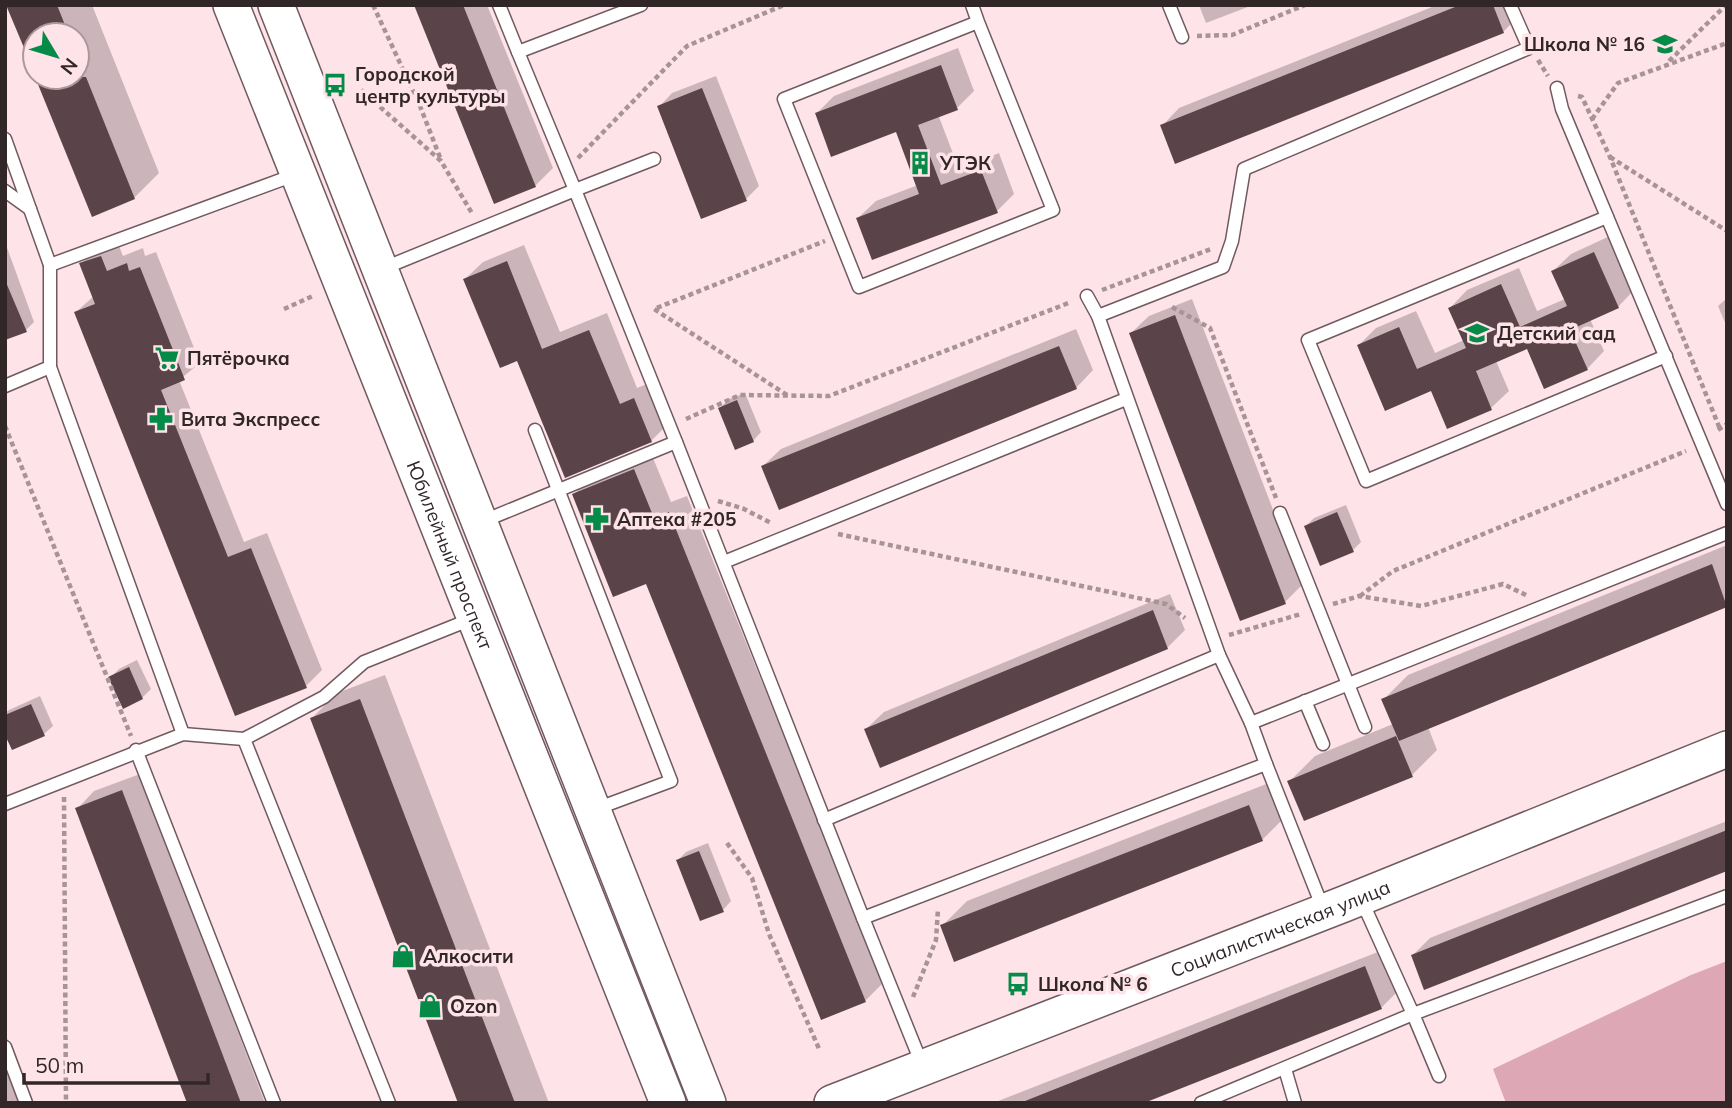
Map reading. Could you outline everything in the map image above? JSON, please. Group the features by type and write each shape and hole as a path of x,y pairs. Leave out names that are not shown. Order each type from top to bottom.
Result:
{"main road":[{"name":"Юбилейный проспект","path":"231,5 298,174 593,810 708,1103"},
{"name":"Юбилейный проспект","path":"276,5 380,270 472,547 474,617 668,1103"},
{"name":"Социалистическая улица","path":"832,1103 877,1095 924,1068 1727,750"}],"lane":[{"path":"499,5 698,494 824,820 924,1068"},
{"path":"518,52 641,5"},
{"path":"972,5 1053,210 859,287 784,99 978,22"},
{"path":"1170,5 1182,37"},
{"path":"1098,316 1160,289 1223,267 1232,241 1244,169 1529,48 1510,5"},
{"path":"1556,88 1562,109 1727,504"},
{"path":"5,139 50,265 50,367 183,734"},
{"path":"380,270 654,159"},
{"path":"50,265 298,174"},
{"path":"5,191 30,209"},
{"path":"1607,217 1308,340 1366,481 1666,356"},
{"path":"1087,296 1098,316 1219,655 1251,723 1324,911"},
{"path":"5,386 50,367"},
{"path":"724,562 1126,399"},
{"path":"535,430 671,781 593,810"},
{"path":"472,547 559,492 676,442"},
{"path":"1280,513 1365,727"},
{"path":"1251,723 1727,533"},
{"path":"5,804 136,750 183,734 244,738 324,697 364,662 474,617"},
{"path":"824,820 1219,655"},
{"path":"1305,701 1323,744"},
{"path":"244,738 389,1103"},
{"path":"136,750 274,1103"},
{"path":"863,918 1266,764"},
{"path":"1201,1103 1413,1014 1727,896"},
{"path":"1360,897 1439,1076"},
{"path":"5,1047 26,1103"},
{"path":"1285,1069 1295,1103"}],"path":[{"path":"373,5 420,106 441,161 481,228"},
{"path":"566,170 687,46 784,5"},
{"path":"1182,37 1232,35 1305,5"},
{"path":"1666,64 1726,5"},
{"path":"1592,119 1618,83 1727,43"},
{"path":"361,90 441,161"},
{"path":"1610,157 1727,231"},
{"path":"787,395 654,309 838,236"},
{"path":"669,426 740,394 829,396 1232,241"},
{"path":"1160,289 1169,305 1210,328 1280,513"},
{"path":"5,426 136,750"},
{"path":"698,494 744,509 770,523 807,528 1166,604 1215,639 1359,596 1393,571 1702,444"},
{"path":"1359,596 1421,606 1503,584 1545,606"},
{"path":"64,779 65,1103"},
{"path":"727,843 752,878 769,934 820,1051"},
{"path":"905,1017 936,940 939,888"}],"shaded area":[{"path":"1727,961 1727,1103 1506,1103 1493,1069 1691,975"}],"building":[{"path":"6,5 57,5 63,21 21,21 21,41"},
{"path":"414,5 463,5 536,187 494,204"},
{"path":"1460,5 1493,5 1504,33 1175,164 1160,125"},
{"name":"УТЭК","path":"941,65 958,110 918,125 941,185 981,170 998,213 872,260 856,218 919,194 896,132 831,157 815,113"},
{"path":"702,88 747,201 701,219 657,106"},
{"path":"91,89 135,199 92,217 41,91"},
{"path":"1594,252 1619,308 1570,330 1588,370 1544,389 1527,349 1476,371 1492,410 1447,429 1431,391 1385,411 1357,345 1399,327 1417,369 1466,348 1448,308 1501,284 1520,327 1567,306 1551,271"},
{"path":"101,256 107,271 127,263 129,271 140,267 185,380 161,390 228,557 251,548 307,688 235,716 74,312 95,304 79,263"},
{"path":"507,261 542,349 589,330 620,404 634,398 652,442 565,478 517,361 500,368 463,279"},
{"path":"5,280 27,332 5,340"},
{"path":"1175,315 1286,604 1240,621 1129,333"},
{"path":"1059,346 1077,389 779,510 761,466"},
{"path":"737,400 754,442 735,450 718,408"},
{"path":"634,469 654,518 669,512 866,1002 821,1020 646,584 613,597 572,494"},
{"path":"1337,512 1354,552 1320,566 1304,526"},
{"path":"1712,564 1727,607 1399,741 1381,699"},
{"path":"1153,610 1168,649 880,768 864,729"},
{"path":"129,667 143,699 123,709 108,677"},
{"path":"360,699 515,1103 458,1103 310,718"},
{"path":"31,704 45,736 12,750 5,735 5,715"},
{"path":"1396,736 1413,777 1304,821 1287,781"},
{"path":"122,790 241,1103 187,1103 75,808"},
{"path":"1249,805 1263,841 954,962 940,925"},
{"path":"1727,830 1727,871 1424,990 1411,955"},
{"path":"699,851 724,912 700,921 676,860"},
{"path":"1365,966 1382,1009 1144,1103 1020,1103"}],"place":[{"name":"Школа № 16","path":"1665,44"},
{"name":"Городской центр культуры","path":"335,85"},
{"name":"УТЭК","path":"920,163"},
{"name":"Детский сад","path":"1477,333"},
{"name":"Пятёрочка","path":"167,358"},
{"name":"Вита Экспресс","path":"161,419"},
{"name":"Аптека #205","path":"597,519"},
{"name":"Алкосити","path":"403,956"},
{"name":"Школа № 6","path":"1018,984"},
{"name":"Ozon","path":"430,1006"}]}
